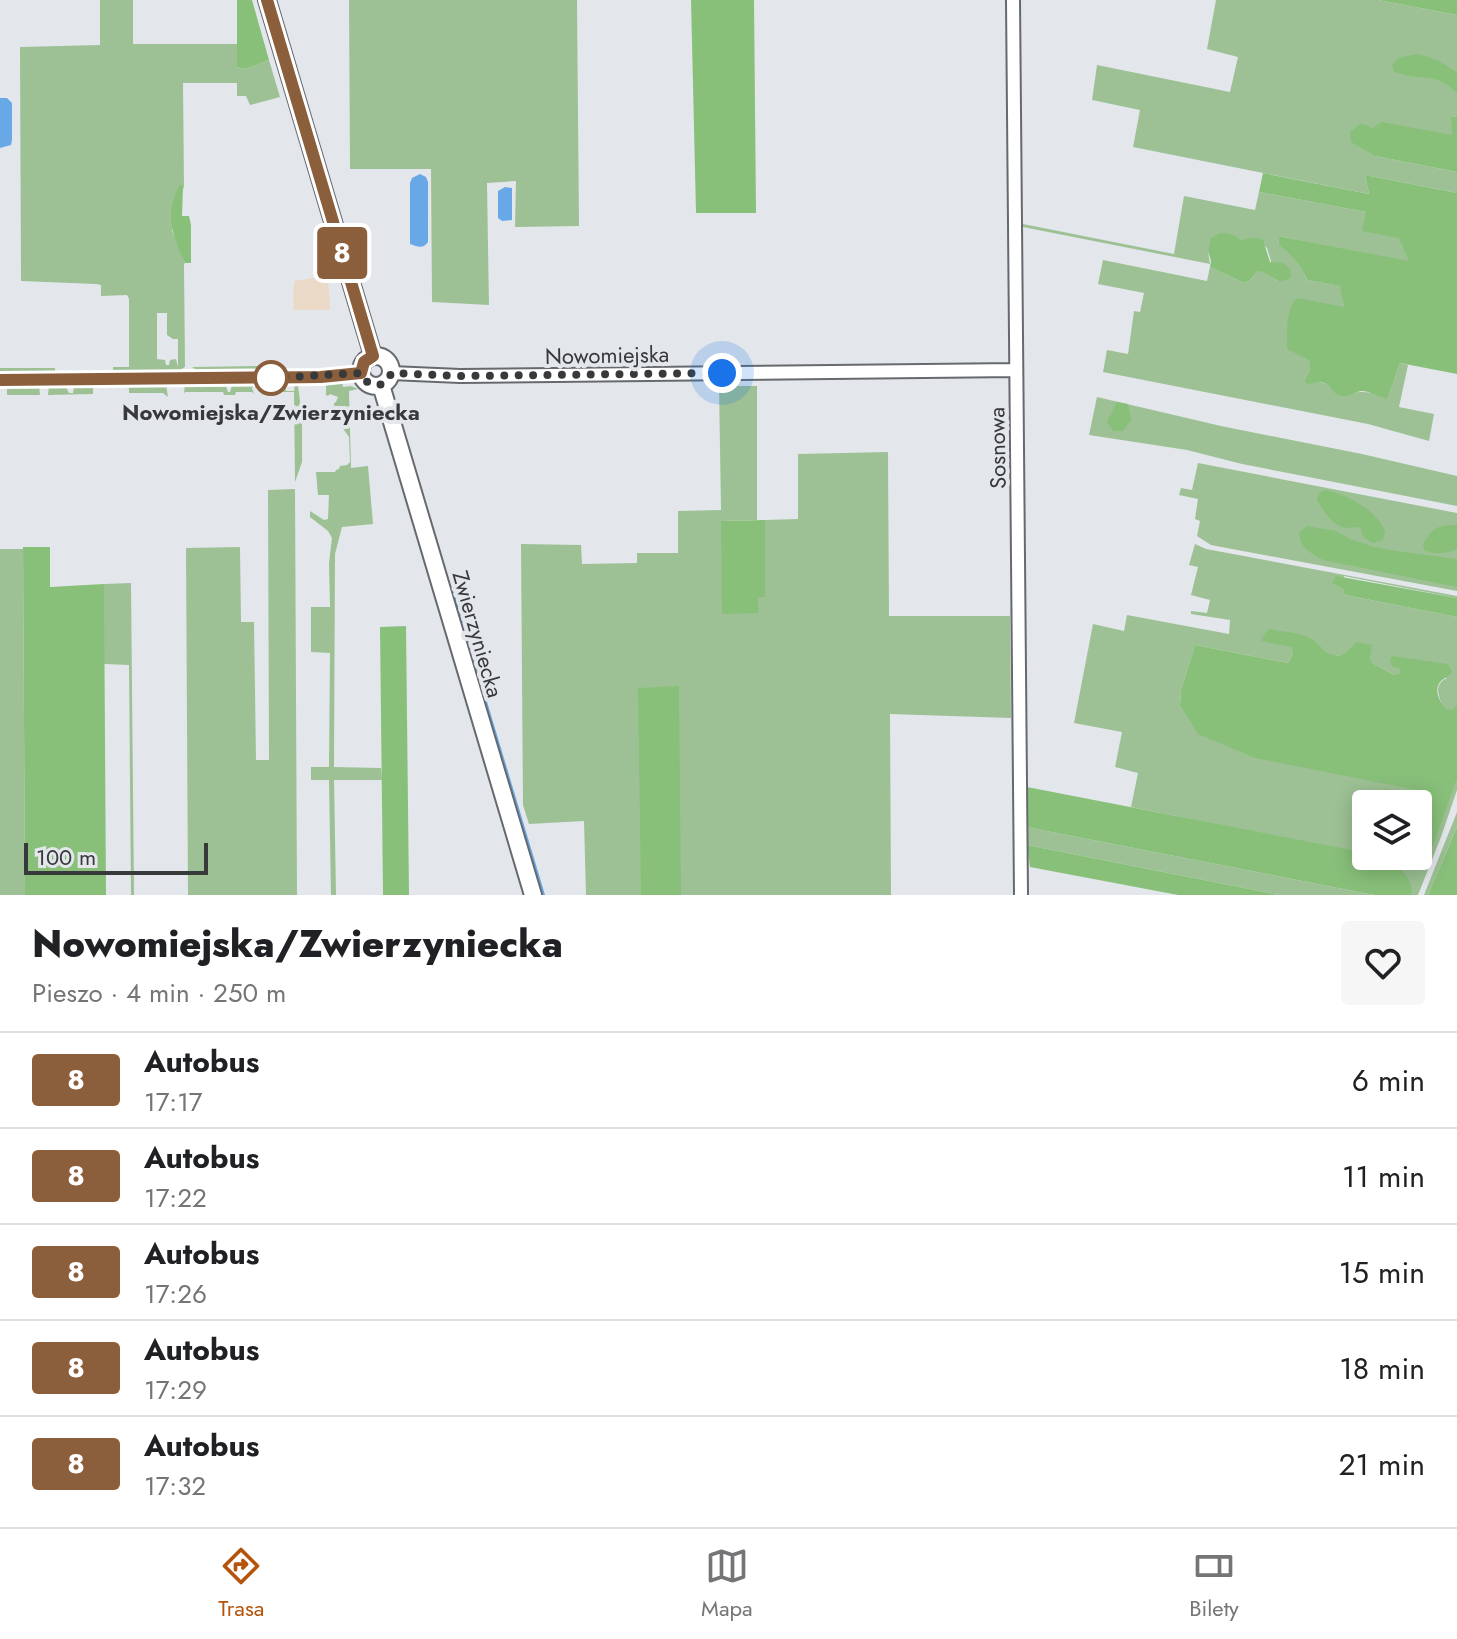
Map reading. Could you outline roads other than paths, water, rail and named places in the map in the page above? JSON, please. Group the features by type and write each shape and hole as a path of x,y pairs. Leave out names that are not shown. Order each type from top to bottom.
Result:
{"street":[{"path":"267,0 373,356"},
{"name":"Sosnowa","path":"1013,0 1021,895"},
{"path":"373,356 385,359 391,366 386,379 377,386 368,383 361,373 364,362 373,356"},
{"name":"Nowomiejska","path":"386,379 1016,370"},
{"path":"0,380 321,377 361,373"},
{"name":"Zwierzyniecka","path":"386,379 533,895"}],"water":[{"path":"0,98 7,98 12,103 12,140 11,145 0,148"},
{"path":"420,174 428,182 428,242 420,247 410,244 410,183"},
{"path":"505,187 512,188 512,220 502,221 498,218 498,191"}],"waterway":[{"path":"452,592 543,895"}],"place":[{"name":"Nowomiejska/Zwierzyniecka","path":"271,378"}]}
